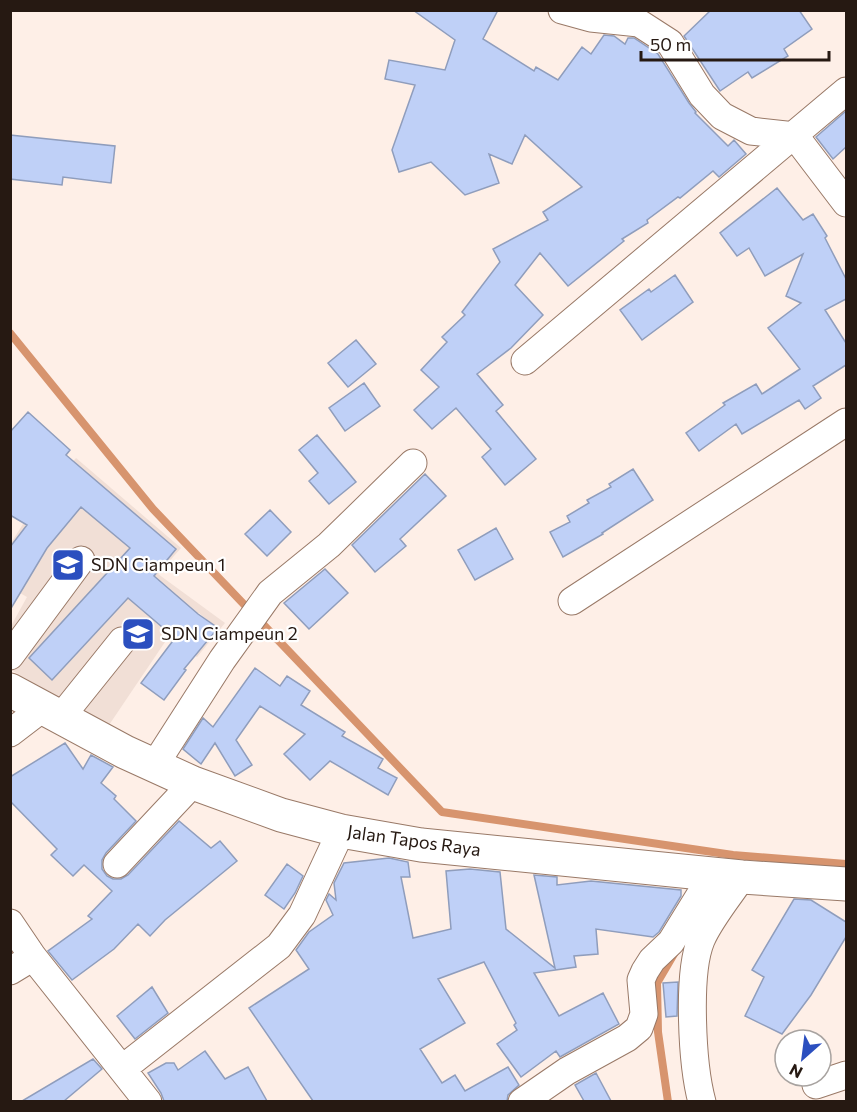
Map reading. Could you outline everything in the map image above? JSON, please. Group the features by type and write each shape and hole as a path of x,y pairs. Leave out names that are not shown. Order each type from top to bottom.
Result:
{"main road":[{"name":"Jalan Tapos Raya","path":"10,690 154,766 193,783 281,815 341,831 421,845 727,876 846,884"}],"street":[{"path":"562,10 591,18 639,23 670,43 702,95 722,116 752,131 795,136 846,203"},
{"path":"525,361 846,91"},
{"path":"572,601 846,422"},
{"path":"154,766 222,660 270,593 328,545 413,463"},
{"path":"10,656 81,560"},
{"path":"10,733 53,712 122,641"},
{"path":"117,864 193,783"},
{"path":"122,1069 279,945 302,915 341,831"},
{"path":"522,1101 567,1071 627,1038 639,1028 644,1014 641,980 645,971 652,960 666,949 727,876"},
{"path":"702,1101 696,1083 693,1010 696,953 727,876"},
{"path":"10,923 33,957 148,1101"},
{"path":"10,971 33,957"}],"shaded area":[{"path":"76,458 181,548 158,574 225,623 197,657 167,639 109,725 11,670 11,626 27,597 11,588 11,578 25,586 40,559 13,543 11,547 11,543 30,513","holes":["78,466 175,549 159,571 81,507","99,583 122,604 52,679 29,658","199,613 217,628 198,651 180,636"]}],"building":[{"path":"413,10 498,10 483,39 534,71 536,67 558,80 582,47 591,54 604,35 614,36 625,44 628,38 634,38 658,54 695,113 728,146 734,140 746,154 719,177 713,171 680,198 678,197 647,220 648,223 622,239 624,241 568,286 540,253 515,285 543,315 511,348 477,374 503,405 496,411 536,459 505,485 482,457 491,449 456,408 432,429 414,410 439,387 421,370 447,342 442,337 465,315 462,312 500,262 493,249 548,220 543,212 582,187 525,135 512,164 489,154 499,183 465,195 431,162 399,172 392,150 415,85 385,79 389,60 445,70 455,40"},
{"path":"711,10 799,10 812,29 784,49 788,56 752,78 748,72 720,91 684,36"},
{"path":"846,111 846,147 833,159 816,137"},
{"path":"10,135 115,146 111,183 63,177 62,185 10,179"},
{"path":"777,188 803,220 813,214 827,236 825,238 846,279 846,299 825,310 846,343 846,365 813,386 821,398 805,409 799,400 742,434 736,424 699,451 686,433 725,405 723,403 756,384 762,394 800,369 768,328 801,303 786,296 803,254 765,276 749,248 737,256 720,233"},
{"path":"675,275 693,302 642,340 620,310 649,289 651,292"},
{"path":"356,340 376,364 348,387 328,363"},
{"path":"364,383 380,406 345,431 329,408"},
{"path":"28,412 70,450 66,455 176,549 154,576 218,628 184,669 186,670 164,700 141,683 175,638 128,598 52,680 29,658 130,548 81,507 47,548 10,610 10,547 27,525 10,515 10,432"},
{"path":"317,435 356,482 329,504 309,481 318,473 299,450"},
{"path":"633,469 653,500 603,534 563,557 550,532 570,522 567,516 589,503 587,500 611,487 609,484"},
{"path":"425,474 446,496 400,539 406,546 375,572 352,545"},
{"path":"270,510 291,532 267,556 245,534"},
{"path":"496,528 513,559 475,580 458,550"},
{"path":"325,569 348,593 309,629 284,603"},
{"path":"255,668 280,686 287,676 310,691 301,705 345,732 342,736 383,759 378,768 397,778 388,795 330,761 310,780 284,754 305,734 260,706 236,740 252,765 235,776 215,743 201,764 183,749 203,718 213,727"},
{"path":"65,743 83,769 91,755 113,767 101,783 116,796 114,799 136,821 102,860 102,869 107,876 121,879 128,875 179,821 211,848 220,841 237,861 165,920 150,936 138,924 114,949 72,980 48,951 92,919 88,916 112,891 84,865 73,876 51,855 57,849 10,801 10,777"},
{"path":"389,858 408,862 410,877 401,877 413,938 451,929 446,871 470,869 500,872 506,929 555,968 534,875 557,877 557,885 591,881 681,890 681,896 659,932 653,937 596,929 598,954 574,956 576,967 534,973 559,1016 603,993 619,1024 560,1057 556,1051 521,1077 497,1044 517,1030 514,1025 516,1023 484,962 438,979 465,1023 420,1049 442,1083 455,1075 465,1091 508,1067 519,1085 508,1095 507,1101 313,1101 249,1008 309,969 296,950 309,932 333,915 326,900 329,894 336,900 334,883 344,863"},
{"path":"287,864 303,876 284,909 265,895"},
{"path":"794,899 811,900 846,922 846,937 811,995 786,1028 773,1030 745,1016 764,977 752,970"},
{"path":"678,982 677,1016 666,1017 663,983"},
{"path":"152,987 168,1013 135,1039 117,1016"},
{"path":"205,1051 225,1079 248,1067 267,1101 164,1101 148,1073 166,1063 174,1063 178,1070"},
{"path":"93,1059 102,1069 64,1101 22,1101"},
{"path":"596,1073 611,1101 584,1101 575,1085"}],"waterway":[{"path":"10,333 153,509 442,812 733,855 846,864"},
{"path":"668,1102 658,1032 657,983 674,954"}],"place":[{"name":"SDN Ciampeun 1","path":"68,565"},
{"name":"SDN Ciampeun 2","path":"138,634"}]}
